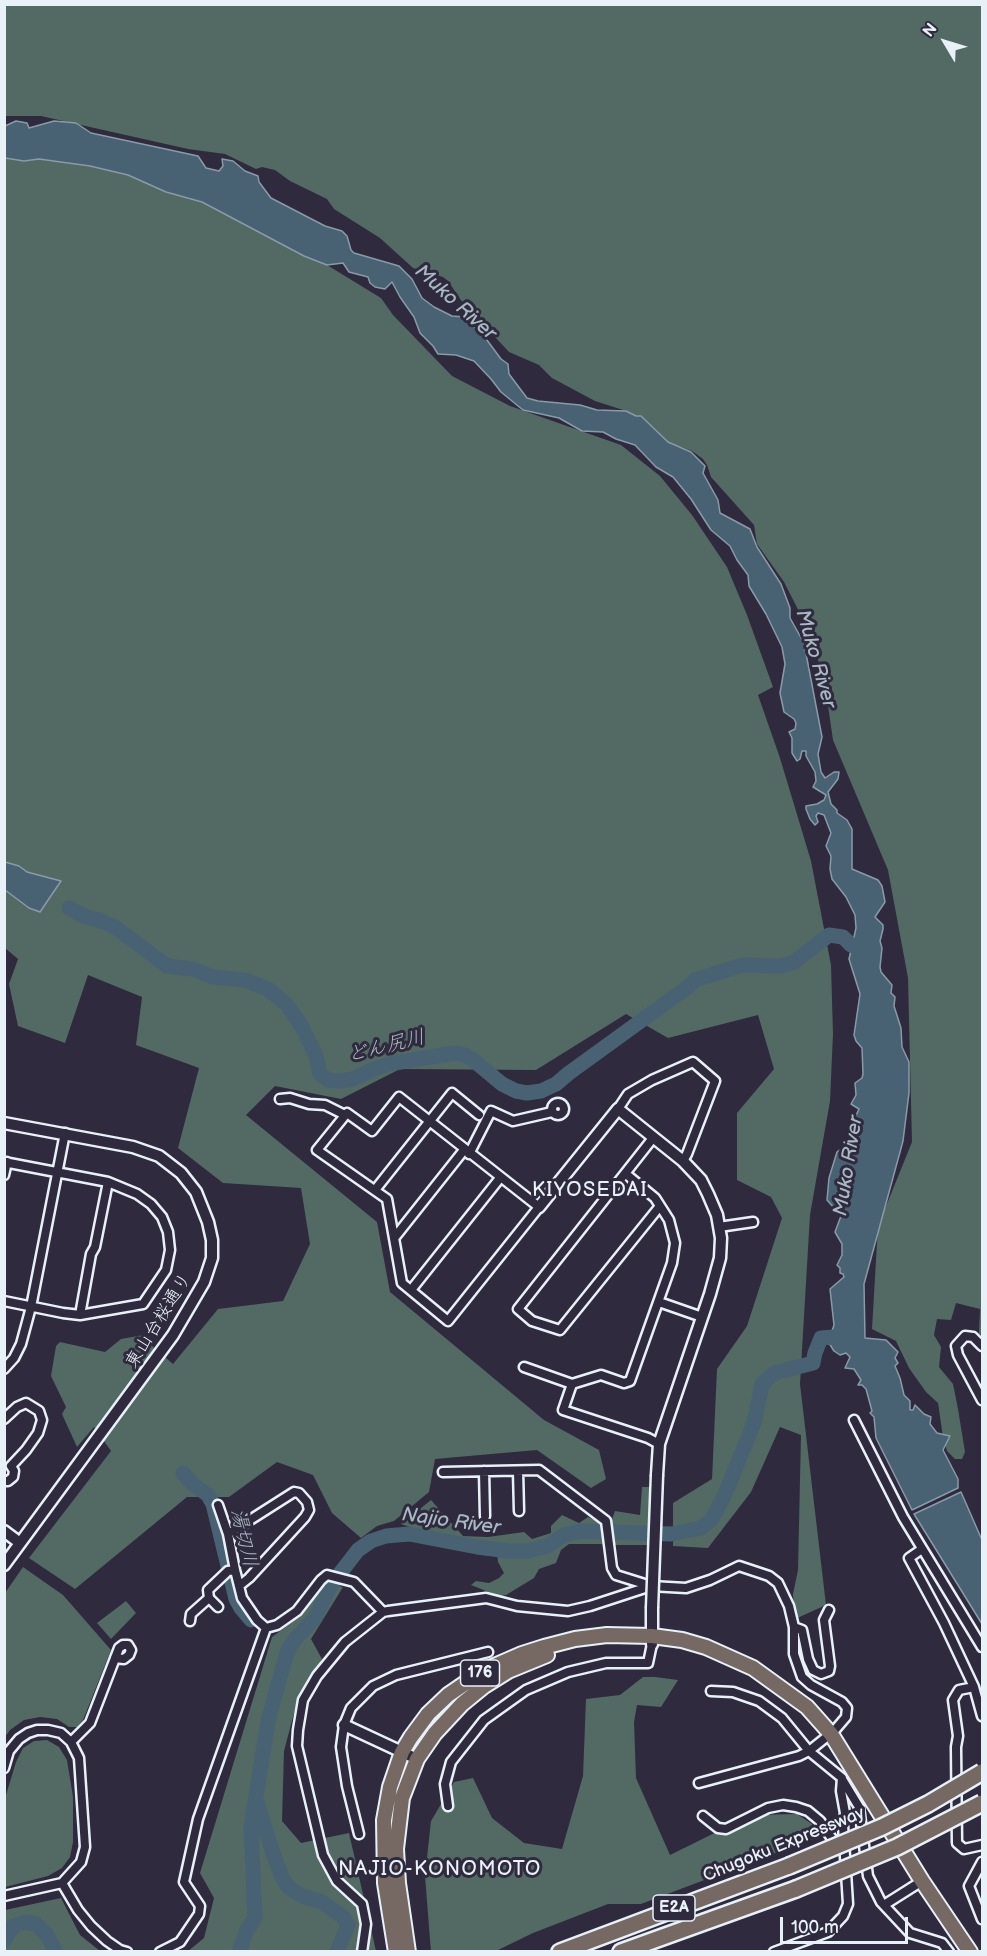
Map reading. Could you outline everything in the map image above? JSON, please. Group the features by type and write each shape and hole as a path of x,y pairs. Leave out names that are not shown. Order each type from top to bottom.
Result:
{"highway":[{"name":"176","path":"396,1952 385,1883 384,1820 390,1787 402,1752 428,1714 448,1695 490,1668 522,1654 575,1639 607,1635 652,1640 713,1659 778,1685 807,1707 831,1734 922,1881 970,1952"},
{"name":"176","path":"408,1952 398,1883 396,1849 402,1798 417,1759 435,1733 462,1704 484,1686 534,1659 568,1648 652,1640"},
{"name":"Chugoku Expressway","path":"560,1952 789,1866 882,1827 928,1804 982,1772"},
{"name":"E2A","path":"621,1952 796,1889 897,1847 982,1803"}],"street":[{"path":"345,1115 317,1150 387,1199 402,1283 448,1321 628,1094 652,1080 693,1062 715,1081 683,1161"},
{"path":"375,1190 452,1093 479,1115"},
{"path":"280,1100 290,1098 309,1104 325,1105 345,1115 347,1113 372,1131 399,1097 539,1208"},
{"path":"448,1806 445,1785 451,1762 484,1720 526,1690 568,1672 606,1663 648,1663 652,1640 659,1444 720,1258 719,1227 717,1215 701,1180 683,1161 618,1109"},
{"path":"395,1237 467,1152 491,1111 513,1121 552,1112"},
{"name":"東山台桜通り","path":"4,1123 133,1147 159,1156 181,1173 196,1192 208,1222 212,1240 212,1258 204,1282 173,1335 4,1565"},
{"path":"4,1369 14,1358 21,1344 31,1307 65,1133"},
{"path":"653,1138 518,1309 532,1321 560,1330 660,1206"},
{"path":"4,1175 6,1162 108,1182 137,1194 151,1204 162,1217 168,1232 170,1250 166,1270 143,1304 80,1314 63,1313 4,1301"},
{"path":"524,1367 572,1384 601,1376 624,1383 630,1381 672,1263 675,1242 669,1220 655,1198 626,1174"},
{"path":"411,1290 500,1178"},
{"path":"80,1314 108,1182"},
{"path":"719,1227 753,1222"},
{"path":"658,1302 702,1317"},
{"path":"982,1346 973,1337 965,1336 956,1346 958,1355 982,1400"},
{"path":"572,1384 563,1410 648,1438 659,1444"},
{"path":"4,1419 17,1407 26,1403 39,1411 42,1420 38,1433 26,1450 8,1465 14,1471 13,1477 8,1481 4,1480"},
{"path":"854,1420 921,1549 982,1647"},
{"path":"443,1472 539,1470 606,1521 612,1568 616,1575 651,1586 686,1588 739,1566 769,1576 778,1583 789,1606 794,1627 794,1654 802,1677 842,1702 847,1708 846,1717 831,1734 799,1756 699,1783"},
{"path":"484,1471 485,1516"},
{"path":"518,1471 519,1511"},
{"path":"228,1534 294,1492 299,1493 307,1502 309,1510 305,1517 239,1586"},
{"path":"218,1504 228,1534 242,1598 257,1620 266,1628"},
{"path":"4,1531 20,1543"},
{"path":"921,1549 909,1558 944,1623 974,1687 982,1716"},
{"path":"218,1607 209,1598 208,1590 228,1571 235,1570"},
{"path":"266,1628 277,1625 297,1611 327,1575 354,1582 383,1612"},
{"path":"362,1952 366,1924 362,1904 338,1881 323,1855 300,1765 297,1746 298,1730 303,1700 313,1682 345,1642 383,1612 486,1598 517,1606 568,1611 651,1586"},
{"path":"190,1621 191,1614 209,1598"},
{"path":"794,1627 802,1630 808,1659 813,1670 821,1674 829,1671 824,1620 829,1610"},
{"path":"160,1952 180,1942 199,1914 200,1906 184,1882 198,1818 266,1628"},
{"path":"359,1834 347,1786 341,1747 344,1725 351,1708 373,1686 396,1675 488,1652"},
{"path":"71,1742 90,1722 115,1658"},
{"path":"974,1687 959,1690 953,1700 958,1736 956,1748 957,1843 964,1849 982,1845"},
{"path":"711,1691 733,1692 759,1701 782,1718 809,1751 842,1778 859,1807 868,1876 884,1905 910,1933 942,1943 949,1952"},
{"path":"344,1725 417,1759"},
{"path":"4,1768 9,1751 19,1738 28,1733 48,1730 61,1733 71,1742 79,1758 85,1847 81,1862 62,1883 4,1896"},
{"path":"774,1952 828,1932 843,1916 848,1904 842,1778"},
{"path":"703,1816 718,1828 726,1829 768,1808 783,1805 796,1806 808,1811 820,1821 845,1858"},
{"path":"982,1863 969,1886 982,1919"},
{"path":"884,1905 922,1881"},
{"path":"62,1883 78,1910 91,1926 107,1941 127,1952"}],"green space":[{"path":"4,5 982,5 982,1337 979,1333 980,1309 956,1303 951,1320 937,1319 934,1335 941,1347 939,1367 953,1384 965,1452 962,1459 955,1459 947,1451 938,1403 926,1392 909,1368 896,1341 872,1329 878,1226 912,1142 908,978 888,870 833,740 826,692 813,639 784,582 757,544 754,525 711,477 703,459 692,451 668,442 641,416 595,401 552,378 539,365 509,352 494,336 474,324 469,312 443,277 413,268 380,238 334,209 327,199 290,181 275,170 262,167 256,169 225,154 188,149 41,116 5,116"},
{"path":"5,158 24,161 39,159 90,166 128,175 166,192 202,202 304,256 327,265 381,298 393,315 452,376 510,406 621,445 660,476 692,515 727,567 773,687 758,695 811,861 831,965 833,1034 830,1101 810,1215 800,1384 826,1605 795,1619 793,1594 798,1570 801,1435 780,1427 751,1492 708,1548 673,1546 673,1503 712,1479 717,1369 747,1326 782,1218 771,1197 737,1180 737,1113 774,1069 758,1015 668,1038 626,1014 536,1070 400,1069 341,1099 275,1086 246,1115 377,1222 390,1292 544,1420 599,1450 606,1479 591,1488 537,1450 435,1459 429,1492 394,1521 377,1526 361,1538 332,1513 313,1475 277,1462 229,1497 187,1497 75,1589 29,1558 111,1451 94,1427 77,1447 62,1414 66,1407 51,1376 56,1346 60,1342 105,1352 121,1339 149,1334 152,1346 173,1364 218,1309 283,1301 310,1244 301,1188 223,1183 178,1148 199,1068 136,1045 142,997 88,975 65,1043 18,1026 9,984 18,959 5,948"},
{"path":"642,1487 650,1487 649,1545 614,1545 611,1522 615,1511 640,1515"},
{"path":"431,1500 463,1536 488,1537 524,1532 532,1539 551,1533 551,1526 562,1515 579,1523 588,1517 603,1523 603,1544 569,1544 561,1550 556,1563 539,1569 534,1578 506,1595 499,1596 471,1585 476,1581 489,1583 504,1573 498,1562 496,1544 431,1534 401,1524"},
{"path":"23,1567 63,1595 111,1650 83,1720 77,1727 69,1727 57,1719 40,1717 24,1720 10,1730 5,1737 5,1593"},
{"path":"326,1583 343,1587 311,1639 322,1659 297,1702 284,1751 282,1821 301,1843 349,1833 376,1951 187,1952 204,1938 214,1898 200,1873 272,1637 298,1618"},
{"path":"126,1601 136,1613 111,1639 97,1623"},
{"path":"643,1677 678,1680 661,1707 637,1705 634,1722 636,1778 670,1855 751,1815 797,1814 812,1824 818,1837 641,1904 608,1904 533,1933 496,1951 431,1952 425,1876 431,1821 454,1782 473,1778 492,1818 524,1843 562,1849 583,1776 586,1699 620,1695"},
{"path":"47,1740 59,1747 67,1760 73,1797 73,1842 70,1857 62,1868 48,1876 5,1887 6,1795 16,1762 23,1748 34,1741"},
{"path":"61,1898 80,1935 100,1951 5,1951 5,1910"}],"water":[{"name":"Muko River","path":"16,121 27,123 29,128 54,121 76,123 91,133 198,156 206,168 219,171 223,166 222,159 233,161 245,171 258,176 259,182 271,198 325,226 342,231 347,236 354,253 399,266 412,279 422,298 452,316 465,317 470,321 501,359 508,364 509,374 527,398 580,405 597,410 626,411 641,416 668,442 691,452 705,466 703,473 718,500 720,513 750,529 757,547 781,584 790,608 790,618 804,643 822,737 818,754 821,772 825,778 834,772 839,772 838,779 828,792 831,804 837,813 847,820 852,829 852,869 878,880 882,886 885,902 875,917 883,925 880,941 882,948 880,967 881,972 892,985 891,993 895,997 894,1006 901,1028 902,1047 909,1062 909,1093 903,1141 864,1284 865,1338 886,1340 898,1352 895,1358 898,1363 895,1366 904,1395 910,1401 910,1410 913,1410 915,1405 931,1417 930,1424 937,1433 950,1436 943,1450 958,1479 958,1488 912,1510 876,1438 874,1417 870,1413 872,1411 866,1389 858,1385 861,1380 854,1369 845,1368 850,1357 846,1353 840,1355 834,1351 827,1340 834,1325 830,1289 844,1277 837,1265 842,1255 842,1244 835,1232 841,1216 827,1200 829,1178 837,1152 852,1140 853,1122 859,1109 851,1104 856,1095 855,1083 862,1078 863,1074 862,1048 854,1035 860,994 849,959 856,928 855,915 846,897 832,879 831,856 826,846 831,833 824,815 818,813 816,816 818,822 815,825 806,809 806,806 824,800 826,795 813,787 816,781 815,772 806,756 806,751 802,751 797,761 792,753 792,738 789,732 795,729 796,723 784,712 780,693 785,664 782,647 749,586 748,575 730,546 711,530 691,499 673,477 656,467 635,445 603,432 582,431 559,418 523,410 501,392 474,361 456,355 438,354 420,333 414,317 392,282 385,289 375,287 370,283 368,277 349,272 343,263 327,265 304,256 202,202 166,192 128,175 90,166 39,159 24,161 5,158 5,126"},
{"path":"5,862 19,866 27,872 61,881 40,912 29,908 5,890"},
{"path":"961,1492 982,1540 982,1624 914,1514"}],"waterway":[{"name":"どん尻川","path":"69,908 86,917 115,927 167,966 193,969 213,977 245,980 268,989 287,1005 301,1025 316,1056 320,1074 328,1080 353,1079 389,1064 454,1053 472,1059 502,1084 516,1091 527,1093 541,1091 556,1084 695,980 742,965 781,966 794,962 829,935 843,937 851,945 865,950"},
{"name":"Najio River","path":"239,1952 247,1930 255,1918 251,1827 268,1721 287,1652 295,1639 315,1618 331,1585 358,1550 371,1541 386,1536 409,1534 477,1547 528,1551 547,1546 564,1535 581,1531 671,1534 701,1528 712,1519 725,1494 754,1423 762,1384 774,1373 813,1363 821,1338 847,1336"},
{"name":"湯切川","path":"183,1473 208,1495 213,1504 236,1599 251,1620"},
{"path":"257,1802 273,1853 288,1887 302,1896 322,1902 343,1917 348,1925 337,1952"},
{"name":"Najio River","path":"4,1941 13,1926 25,1922 36,1924 47,1935 56,1952"}],"district":[{"name":"KIYOSEDAI","path":"590,1191"},
{"name":"NAJIO-KONOMOTO","path":"440,1870"}]}
